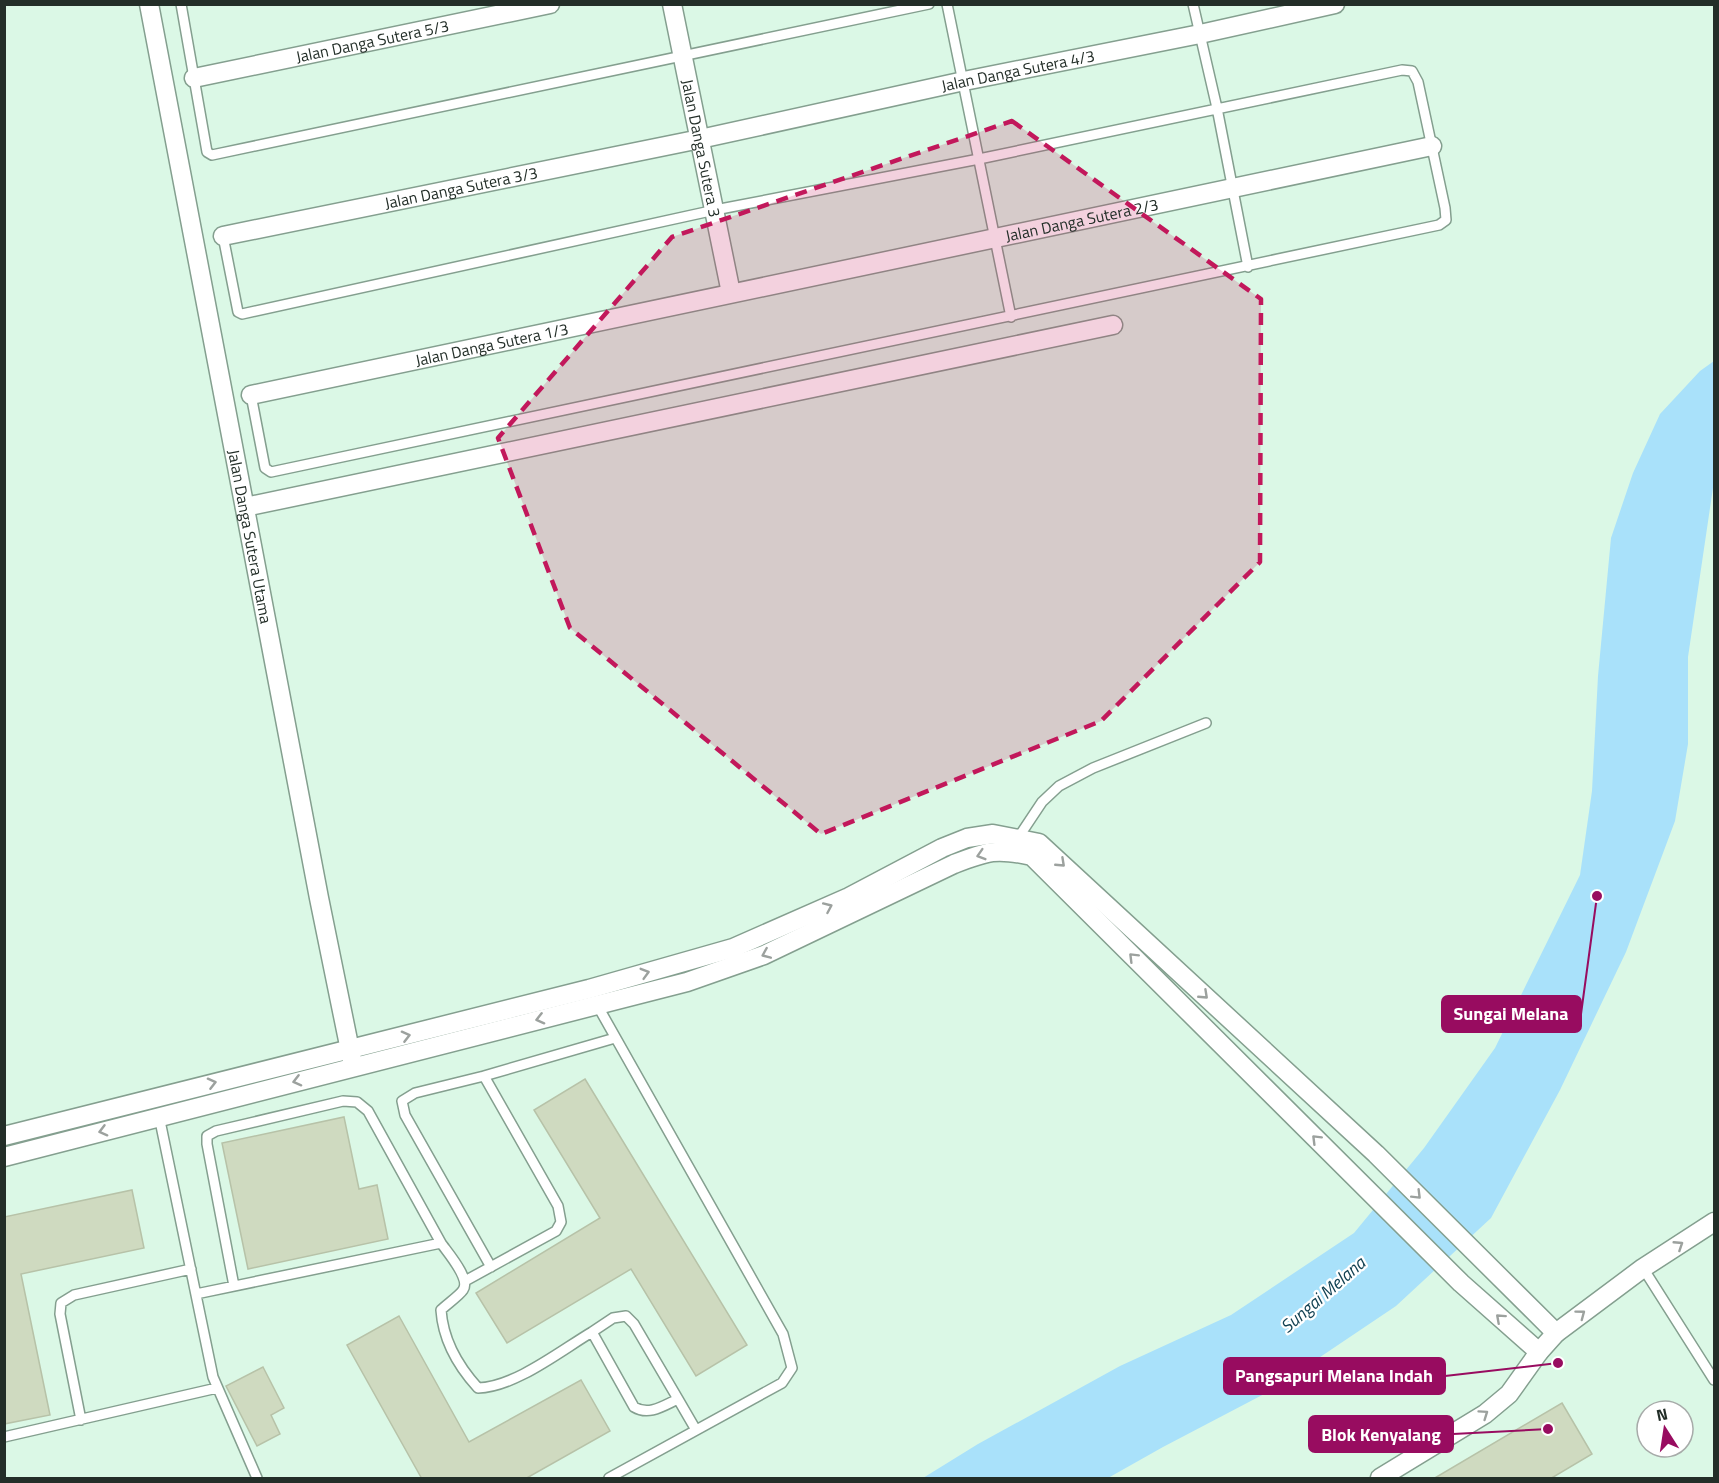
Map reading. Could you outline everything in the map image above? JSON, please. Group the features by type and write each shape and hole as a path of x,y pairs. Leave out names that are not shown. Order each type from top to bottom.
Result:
{"street":[{"name":"Jalan Danga Sutera Utama","path":"149,4 352,1058"},
{"name":"Jalan Danga Sutera 5/3","path":"194,78 549,4"},
{"name":"Jalan Danga Sutera 3","path":"672,4 731,293"},
{"name":"Jalan Danga Sutera 4/3","path":"700,139 964,81 1200,34 1335,4"},
{"name":"Jalan Danga Sutera 3/3","path":"223,236 700,139"},
{"name":"Jalan Danga Sutera 2/3","path":"731,293 1432,146"},
{"name":"Jalan Danga Sutera 1/3","path":"251,395 731,293"},
{"path":"246,507 1113,325"},
{"path":"4,1157 159,1116 352,1058 593,997 733,948 849,897 942,848 967,838 993,834 1039,843 1376,1154 1556,1333"},
{"path":"593,997 687,982 764,955 954,864 987,852 1010,851 1032,856 1461,1283 1539,1352"},
{"path":"4,1136 155,1097 352,1058"},
{"path":"155,1097 159,1116"},
{"path":"1380,1479 1485,1414 1509,1394 1539,1352 1556,1333 1643,1268 1714,1222"}],"lane":[{"path":"181,4 207,152 212,155 929,4"},
{"path":"947,4 1011,317"},
{"path":"1193,4 1217,108 1248,267"},
{"path":"223,236 238,312 242,314 715,210 979,159 1402,69 1412,71 1418,82 1445,208 1446,220 1439,225 271,472 265,468 251,395"},
{"path":"1018,838 1042,802 1059,786 1093,768 1206,723"},
{"path":"593,997 783,1334 792,1368 782,1383 609,1479"},
{"path":"491,1267 405,1115 402,1101 415,1093 484,1076 615,1038"},
{"path":"465,1281 556,1231 561,1222 558,1206 484,1076"},
{"path":"234,1286 207,1136 216,1131 343,1101 357,1102 368,1111 441,1243 460,1269 465,1281 464,1290 441,1310 442,1324 454,1357 478,1388 490,1388 512,1381 613,1318 626,1316 634,1324 696,1430"},
{"path":"159,1116 217,1388 256,1479"},
{"path":"196,1293 441,1243"},
{"path":"1643,1268 1714,1380"},
{"path":"81,1420 60,1314 61,1303 74,1295 191,1269"},
{"path":"592,1332 634,1407 650,1412 678,1399"},
{"path":"4,1437 217,1388"}],"highlighted area":[{"path":"1012,121 1261,299 1260,562 1101,721 821,834 570,628 498,438 672,237"}],"water":[{"path":"1714,361 1714,481 1688,657 1688,744 1675,821 1626,952 1560,1090 1491,1218 1396,1306 1268,1392 1108,1478 923,1478 978,1444 1120,1366 1231,1315 1354,1233 1424,1148 1495,1048 1580,875 1592,791 1598,676 1611,538 1633,473 1660,414 1700,371"}],"building":[{"path":"585,1079 747,1345 696,1376 631,1269 507,1343 476,1293 600,1218 534,1110"},
{"path":"344,1117 359,1189 377,1185 388,1239 248,1269 222,1143"},
{"path":"132,1190 144,1248 21,1274 50,1415 4,1424 4,1217"},
{"path":"399,1316 469,1442 581,1380 610,1431 525,1479 422,1479 347,1345"},
{"path":"263,1367 284,1408 271,1415 280,1434 257,1446 226,1386"},
{"path":"1562,1403 1592,1454 1550,1479 1433,1479"}],"place":[{"name":"Sungai Melana","path":"1597,896"},
{"name":"Pangsapuri Melana Indah","path":"1558,1363"},
{"name":"Blok Kenyalang","path":"1548,1429"}]}
